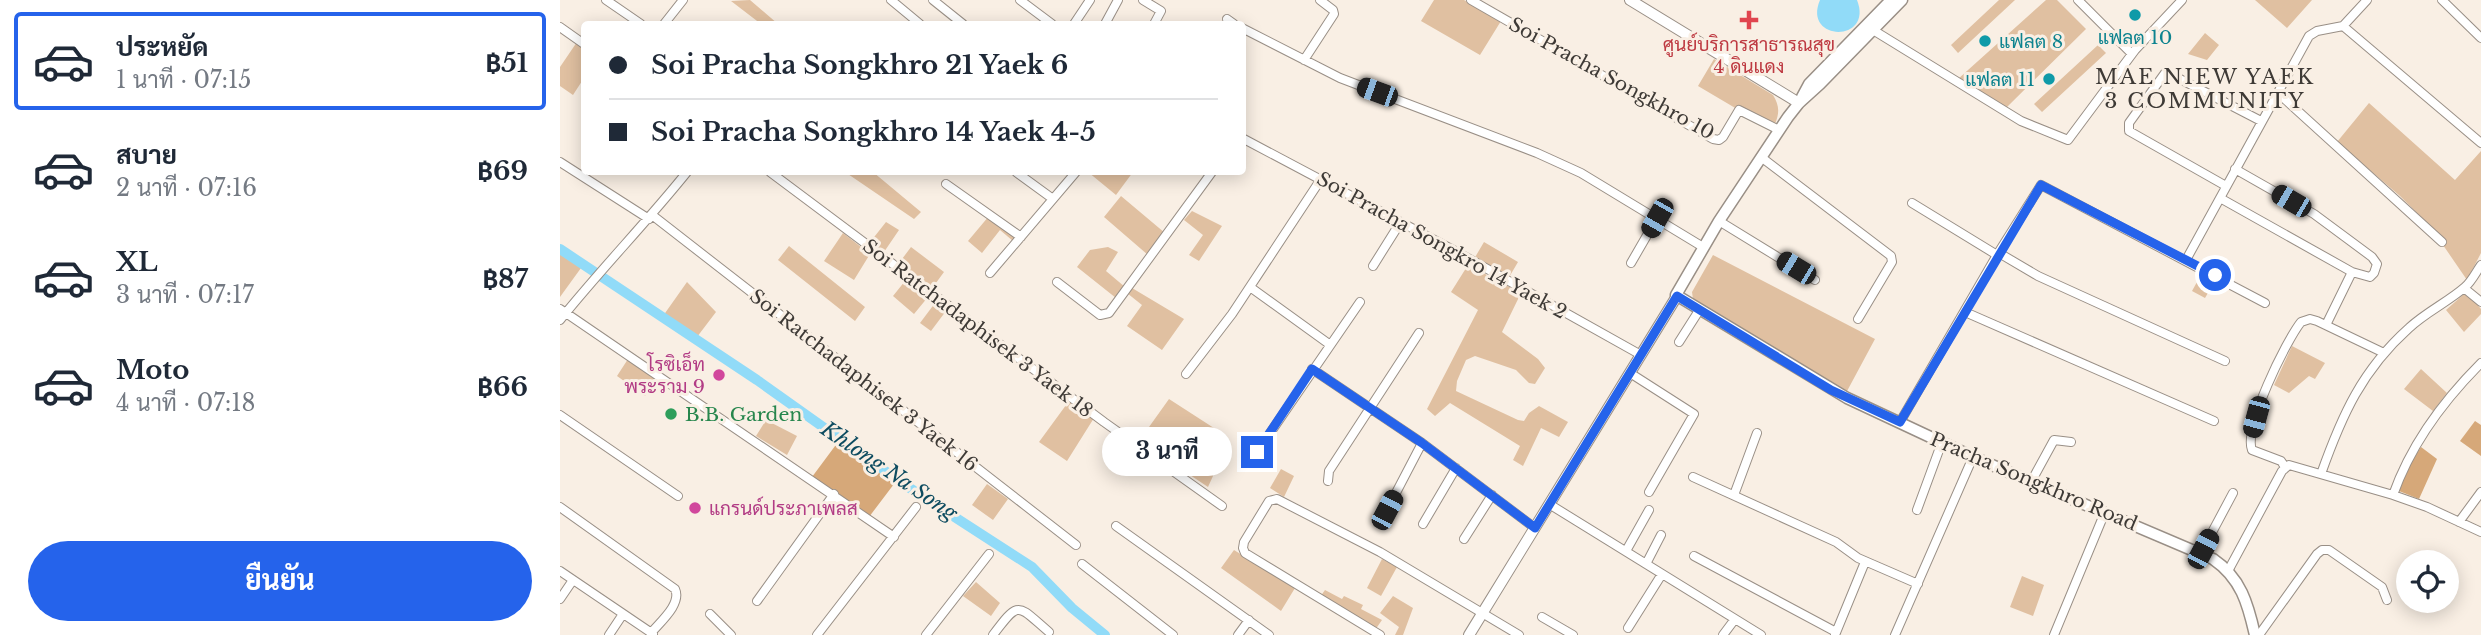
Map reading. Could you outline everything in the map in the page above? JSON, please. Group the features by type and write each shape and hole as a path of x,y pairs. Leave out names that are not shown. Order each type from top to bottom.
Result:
{"main road":[{"path":"1870,27 1891,0"},
{"path":"1677,296 1719,221 1809,84 1902,0"},
{"name":"Pracha Songkhro Road","path":"1677,296 1831,390 1973,457 2201,553 2228,571 2245,597 2257,635"}],"street":[{"path":"606,0 635,21"},
{"path":"666,21 683,0"},
{"path":"891,0 916,21"},
{"path":"933,0 959,21"},
{"path":"1020,0 1048,21"},
{"path":"1076,21 1090,0"},
{"path":"1107,21 1118,0"},
{"path":"1143,0 1161,11 1156,21"},
{"path":"1304,60 1334,13 1320,0"},
{"name":"Soi Pracha Songkhro 10","path":"1471,0 1713,139 1719,140 1723,137 1739,110 1779,130"},
{"path":"1630,0 1643,3 1799,103"},
{"path":"2078,0 2132,54"},
{"path":"1870,27 2021,121 2068,139 2132,54 2182,0"},
{"path":"2186,260 2309,36 2317,31 2343,26 2367,0"},
{"path":"2442,0 2481,38"},
{"path":"2343,26 2481,144"},
{"path":"560,27 581,42"},
{"path":"1246,30 1340,78 1570,168 1703,247"},
{"path":"2165,73 2129,123 2129,131 2226,186"},
{"path":"2178,78 2261,121"},
{"path":"2278,93 2442,242"},
{"name":"Soi Pracha Songkro 14 Yaek 2","path":"1246,140 1641,355"},
{"path":"1761,158 1891,256 1892,262 1858,319"},
{"name":"Soi Ratchadaphisek 3 Yaek 16","path":"560,162 581,175"},
{"path":"2220,198 2352,272 2370,277 2374,273 2376,264 2372,257 2320,218 2235,169"},
{"name":"Soi Ratchadaphisek 3 Yaek 16","path":"582,175 651,217 1076,545"},
{"path":"685,175 651,217 562,314 834,494 894,537"},
{"name":"Soi Ratchadaphisek 3 Yaek 18","path":"774,175 1104,422 1222,506"},
{"path":"1020,175 1053,199"},
{"path":"990,273 1073,175"},
{"path":"1057,282 1100,315 1109,313 1210,175"},
{"path":"1186,374 1250,287 1321,179"},
{"path":"946,184 1021,237"},
{"path":"1900,422 2041,185 2266,303"},
{"path":"1912,203 2038,276 2225,361"},
{"path":"1631,263 1657,218"},
{"path":"1719,221 1815,280"},
{"path":"1373,266 1400,223"},
{"path":"2321,474 2349,401 2377,361 2409,328 2464,288 2481,265"},
{"path":"2326,325 2352,272"},
{"path":"1250,287 1329,344"},
{"path":"2464,288 2481,302"},
{"path":"1469,635 1677,296"},
{"path":"1257,452 1360,302"},
{"path":"1679,342 1700,309"},
{"path":"1965,312 2214,421"},
{"path":"2286,467 2279,460 2252,450 2250,438 2278,362 2301,322 2310,319 2384,353"},
{"path":"1328,481 1329,471 1419,333"},
{"path":"2393,495 2402,469 2418,440 2451,395 2481,363"},
{"path":"1312,369 1422,443 1535,528"},
{"path":"1630,373 1694,414 1649,492"},
{"path":"560,415 678,496"},
{"path":"1734,495 1757,433"},
{"path":"2032,482 2054,440 2059,438 2071,442"},
{"path":"1917,510 1942,442"},
{"path":"1387,510 1422,443"},
{"path":"1895,635 1973,457"},
{"path":"2228,571 2286,467 2293,465 2427,507 2481,532"},
{"path":"1423,524 1456,468"},
{"path":"1693,477 1836,542 1865,562 1918,584"},
{"path":"2459,522 2481,492"},
{"path":"2201,553 2233,493"},
{"path":"757,601 834,494"},
{"path":"1465,539 1492,495"},
{"path":"1380,635 1245,552 1244,542 1269,501 1277,499 1380,552 1520,635"},
{"path":"1549,504 1761,635"},
{"path":"560,507 675,589 678,594 676,602 652,634 560,571"},
{"path":"817,635 916,507"},
{"path":"1626,551 1649,510"},
{"path":"2054,635 2105,512"},
{"path":"1116,526 1269,635"},
{"path":"1646,564 1661,535"},
{"path":"2257,635 2322,550 2329,550 2382,587 2387,600"},
{"path":"926,635 989,554"},
{"path":"1694,556 1835,634 1865,562"},
{"path":"1082,564 1173,635"},
{"path":"1628,628 1662,574"},
{"path":"560,599 573,580"},
{"path":"993,635 1010,612 1016,610 1023,611 1049,632"},
{"path":"608,635 623,614"},
{"path":"710,614 731,635"},
{"path":"1542,617 1573,635"},
{"path":"1724,635 1735,619"},
{"path":"1238,635 1249,620"}],"shaded area":[{"path":"750,0 774,21 757,21 731,1"},
{"path":"1434,0 1464,0 1501,21 1480,55 1421,21"},
{"path":"1999,0 2015,0 1958,53 1951,45"},
{"path":"2046,0 2057,0 2086,29 2006,108 1958,79"},
{"path":"2255,0 2312,0 2287,28"},
{"path":"2205,33 2219,45 2207,60 2188,54"},
{"path":"577,42 581,45 581,83 573,95 560,86 560,67"},
{"path":"2098,45 2106,53 2042,112 2034,104"},
{"path":"1714,59 1773,95 1778,109 1775,124 1742,112 1698,86"},
{"path":"2369,103 2455,180 2481,151 2481,253 2467,280 2443,245 2445,241 2400,196 2337,142"},
{"path":"849,175 877,175 921,212 914,219"},
{"path":"1092,175 1131,175 1116,195"},
{"path":"1121,196 1165,233 1148,255 1104,217"},
{"path":"1192,211 1222,226 1199,261 1189,255 1203,235 1184,220"},
{"path":"989,216 1017,236 1013,241 1000,230 982,253 968,241"},
{"path":"886,222 899,230 884,252 871,241"},
{"path":"843,233 870,254 854,280 824,261"},
{"path":"1484,242 1518,262 1508,279 1474,259"},
{"path":"789,246 865,307 855,321 778,260"},
{"path":"911,247 944,272 933,287 899,263"},
{"path":"1108,247 1118,252 1106,271 1125,287 1116,298 1077,267 1090,250"},
{"path":"560,253 581,268 560,297"},
{"path":"1713,255 1875,339 1846,393 1693,299 1692,292"},
{"path":"1468,265 1521,293 1502,332 1538,359 1545,368 1535,384 1529,383 1516,370 1475,356 1466,360 1457,381 1456,391 1518,420 1524,421 1529,413 1539,406 1568,422 1559,437 1541,428 1523,466 1513,460 1520,446 1450,403 1435,416 1427,409 1478,310 1451,292"},
{"path":"2202,273 2227,285 2223,292 2212,286 2205,298 2192,291"},
{"path":"905,281 928,297 914,314 893,296"},
{"path":"687,282 716,312 697,337 663,316"},
{"path":"1132,288 1184,319 1162,350 1127,326 1142,305 1127,293"},
{"path":"2464,294 2470,296 2481,309 2481,314 2464,332 2446,310"},
{"path":"935,303 946,311 931,331 920,323"},
{"path":"2292,346 2325,363 2315,379 2309,376 2289,393 2274,385"},
{"path":"628,359 657,379 645,396 617,376"},
{"path":"2421,369 2447,393 2433,411 2404,389"},
{"path":"1169,399 1217,430 1213,476 1208,487 1139,441"},
{"path":"1069,401 1094,418 1067,461 1039,442"},
{"path":"766,420 797,436 787,455 756,436"},
{"path":"2475,421 2481,425 2481,456 2460,441"},
{"path":"838,442 894,484 869,517 812,477"},
{"path":"2421,447 2437,459 2419,499 2399,491 2408,467"},
{"path":"1281,469 1294,476 1284,497 1270,488"},
{"path":"987,484 1008,499 993,520 972,505"},
{"path":"1234,550 1295,588 1281,611 1221,568"},
{"path":"1382,559 1397,567 1381,596 1367,588"},
{"path":"2022,576 2044,585 2033,616 2010,607"},
{"path":"976,582 1000,603 991,616 963,596"},
{"path":"1325,590 1342,599 1344,596 1363,605 1361,609 1382,620 1375,630 1320,597"},
{"path":"1393,596 1413,608 1403,635 1395,635 1399,627 1380,613"}],"water":[{"path":"1820,0 1857,0 1860,14 1856,24 1848,30 1828,30 1821,24 1817,14"}],"waterway":[{"name":"Khlong Na Song","path":"560,249 757,380 902,483 1032,567 1072,608 1105,635"}],"place":[{"name":"แฟลต 10","path":"2135,15"},
{"name":"ศูนย์บริการสาธารณสุข 4 ดินแดง","path":"1749,20"},
{"name":"แฟลต 8","path":"1985,41"},
{"name":"แฟลต 11","path":"2049,79"},
{"name":"โรซิเอ็ท พระราม 9","path":"719,375"},
{"name":"B.B. Garden","path":"671,414"},
{"name":"แกรนด์ประภาเพลส","path":"695,508"}],"district":[{"name":"MAE NIEW YAEK 3 COMMUNITY","path":"2205,89"}],"route":[{"path":"1257,452 1312,369 1422,443 1535,528 1677,296 1831,390 1900,422 2041,185 2215,275"}]}
